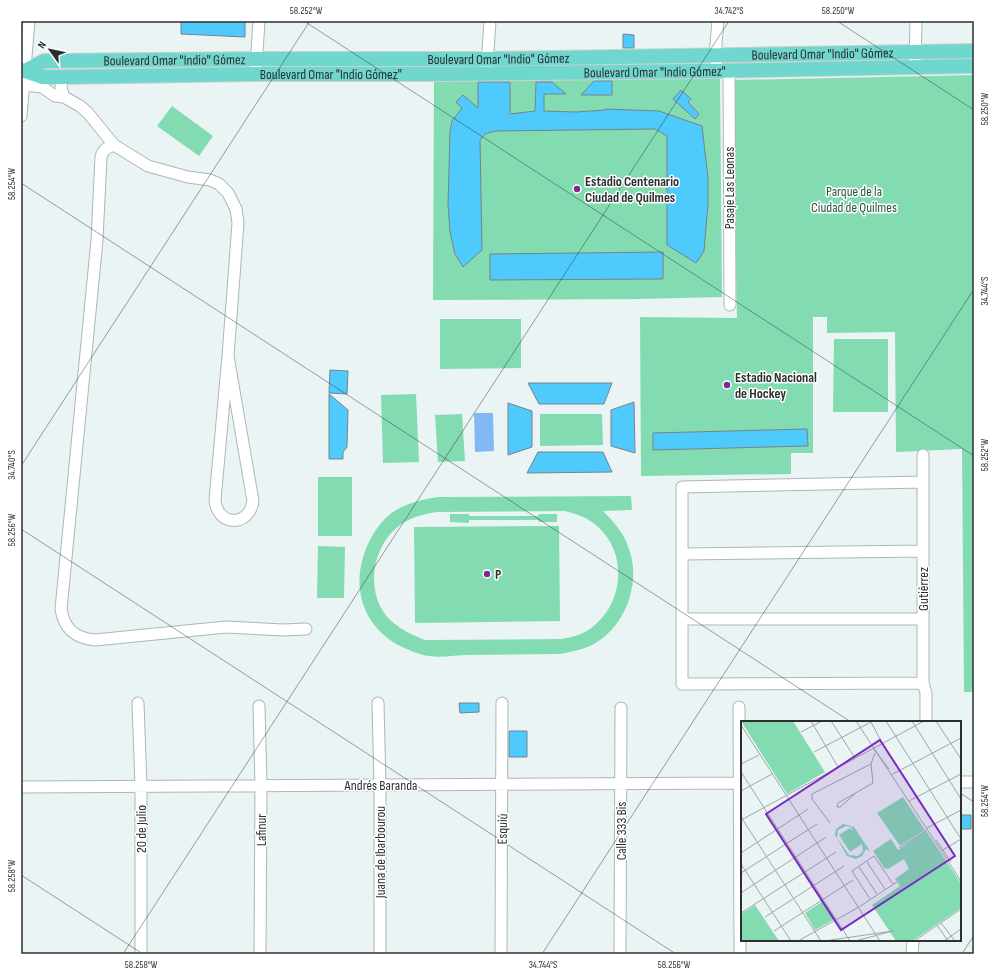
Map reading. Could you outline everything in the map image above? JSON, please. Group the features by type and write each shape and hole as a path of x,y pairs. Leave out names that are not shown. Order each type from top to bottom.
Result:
{"main road":[{"name":"Boulevard Omar \"Indio\" Gómez","path":"23,70 44,61 256,59 487,66 715,56 974,50"},
{"name":"Boulevard Omar \"Indio Gómez\"","path":"23,70 42,77 62,77 255,74 439,74 487,66 723,70 974,66"}],"street":[{"path":"21,116 24,85 23,70 29,21"},
{"path":"255,74 259,21"},
{"path":"487,66 490,21"},
{"name":"Pasaje Las Leonas","path":"718,21 715,56 723,70 730,305"},
{"path":"915,67 916,21"},
{"path":"62,77 61,88 64,97"},
{"path":"24,85 42,87 55,96 64,97 80,106 88,113 114,145 148,166 188,177 210,180 219,184 228,193 236,209 238,223 215,500 217,510 222,516 227,519 234,520 242,519 248,514 252,508 253,501 228,356"},
{"path":"114,145 107,147 101,157 98,240 62,609 78,627 95,640 226,627 283,630 306,629"},
{"name":"Gutiérrez","path":"923,455 923,683 926,693 926,721"},
{"path":"923,482 682,487 682,684 923,683"},
{"path":"682,554 923,551"},
{"path":"682,619 923,619"},
{"name":"20 de Julio","path":"138,703 141,786 142,954"},
{"name":"Juana de Ibarbourou","path":"378,703 380,785 380,954"},
{"name":"Esquiú","path":"501,954 502,704"},
{"name":"Lafinur","path":"259,706 261,785 260,954"},
{"path":"739,707 741,783 740,954"},
{"name":"Calle 333 Bis","path":"620,954 621,708"},
{"path":"961,782 974,782"},
{"name":"Andrés Baranda","path":"21,787 741,783"},
{"path":"912,954 913,941"}],"green space":[{"name":"Parque de la Ciudad de Quilmes","path":"974,75 974,692 964,692 962,449 896,452 895,332 827,333 827,317 813,317 813,453 791,453 791,474 641,476 640,317 737,318 732,80"},
{"name":"Estadio Centenario Ciudad de Quilmes","path":"720,78 722,297 433,300 434,81"},
{"path":"172,106 213,136 199,156 157,126"},
{"path":"440,319 521,319 521,368 440,369"},
{"path":"834,339 888,339 888,412 833,412"},
{"path":"416,394 419,462 383,463 381,395"},
{"path":"462,414 465,461 438,462 435,415"},
{"path":"540,414 602,414 603,445 540,446"},
{"path":"318,477 352,477 352,536 318,536"},
{"path":"631,496 632,510 603,511 615,524 624,538 629,549 632,563 633,577 631,591 621,618 602,639 579,650 560,654 434,657 417,653 398,645 384,635 366,612 360,584 360,570 364,555 374,532 390,515 409,504 439,497","holes":["565,511 587,519 598,527 614,550 617,563 618,576 612,603 605,615 595,625 583,633 561,639 425,640 393,623 380,606 376,596 374,584 376,562 385,541 400,525 409,520 422,515 437,512"]},
{"path":"450,514 469,514 469,516 538,516 539,514 557,514 557,522 539,522 538,520 469,520 469,523 450,522"},
{"name":"P","path":"559,526 560,621 415,623 414,527"},
{"path":"318,546 345,547 344,598 317,598"}],"water":[{"path":"474,413 493,413 494,451 475,452"}],"building":[{"path":"181,21 245,21 245,37 181,34"},
{"path":"623,34 634,35 634,48 623,48"},
{"path":"594,81 612,81 612,95 581,95"},
{"path":"478,82 510,82 510,114 535,111 536,82 552,82 566,94 544,94 544,111 576,112 605,109 659,111 702,126 708,178 708,204 704,251 696,263 667,245 667,136 655,129 495,131 485,134 480,140 482,250 463,267 455,254 450,232 448,204 450,132 452,121 462,108 456,102 463,95 478,108"},
{"path":"681,90 691,99 688,102 699,114 695,119 673,99"},
{"path":"663,252 663,279 490,280 490,254"},
{"path":"330,370 348,371 347,394 329,393"},
{"path":"528,383 612,383 604,404 539,404"},
{"path":"329,394 348,410 347,447 343,452 343,459 329,459"},
{"path":"634,402 635,453 611,446 611,410"},
{"path":"508,403 532,411 532,447 508,455"},
{"path":"807,429 808,446 653,450 653,433"},
{"path":"538,452 603,452 612,472 527,473"},
{"path":"459,703 479,703 479,712 460,713"},
{"path":"509,731 527,731 527,757 509,757"},
{"path":"961,815 971,815 971,829 961,829"}],"place":[{"name":"Estadio Centenario Ciudad de Quilmes","path":"577,189"},
{"name":"Estadio Nacional de Hockey","path":"727,385"},
{"name":"P","path":"487,574"}]}
